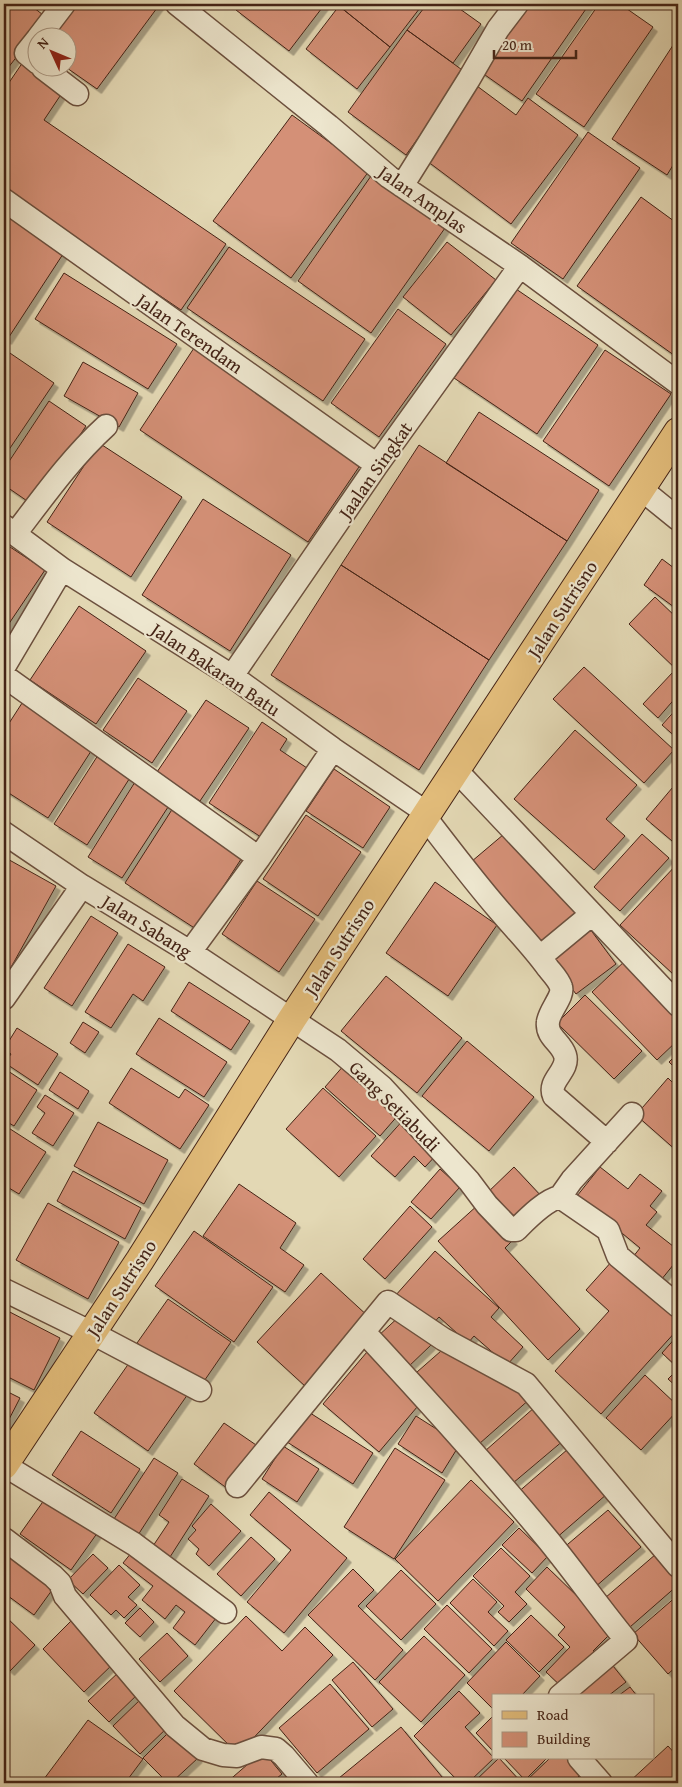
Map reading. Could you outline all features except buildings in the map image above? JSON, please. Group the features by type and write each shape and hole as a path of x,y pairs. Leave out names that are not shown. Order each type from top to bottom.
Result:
{"main road":[{"name":"Jalan Sutrisno","path":"4,1465 140,1260 292,1019 678,432"}],"street":[{"path":"46,28 64,4"},
{"name":"Jalan Amplas","path":"177,4 329,126 389,178 520,266 678,383"},
{"path":"402,186 498,29 517,4"},
{"path":"56,78 77,94"},
{"name":"Jalan Terendam","path":"4,200 377,465"},
{"name":"Jaalan Singkat","path":"232,676 377,465 520,266"},
{"path":"9,530 89,441 106,426"},
{"path":"641,489 678,519"},
{"name":"Jalan Bakaran Batu","path":"9,530 62,569 232,676 426,815 467,872 540,957 562,987 548,1021 548,1030 566,1056 565,1066 555,1081 552,1091 554,1096 607,1142"},
{"path":"4,668 62,569"},
{"path":"4,676 259,858"},
{"path":"190,952 259,858 333,749"},
{"path":"456,770 678,1006"},
{"name":"Jalan Sabang","path":"4,833 82,886 190,952 292,1019"},
{"path":"4,998 82,886"},
{"path":"540,957 592,914"},
{"name":"Gang Setiabudi","path":"292,1019 338,1050 382,1087 469,1181 487,1205 511,1230 514,1231 536,1211 560,1197"},
{"path":"632,1114 572,1180 560,1197 608,1230 618,1256 678,1306"},
{"path":"4,1290 92,1333 200,1390"},
{"path":"237,1486 388,1302 443,1339 526,1384 678,1566"},
{"path":"364,1332 433,1407 549,1541 626,1640 562,1694"},
{"path":"4,1465 134,1544 225,1612"},
{"path":"4,1539 60,1583 65,1596 175,1726 203,1749 223,1755 236,1756 260,1747 276,1749 307,1783"},
{"path":"581,1760 600,1783"}]}
